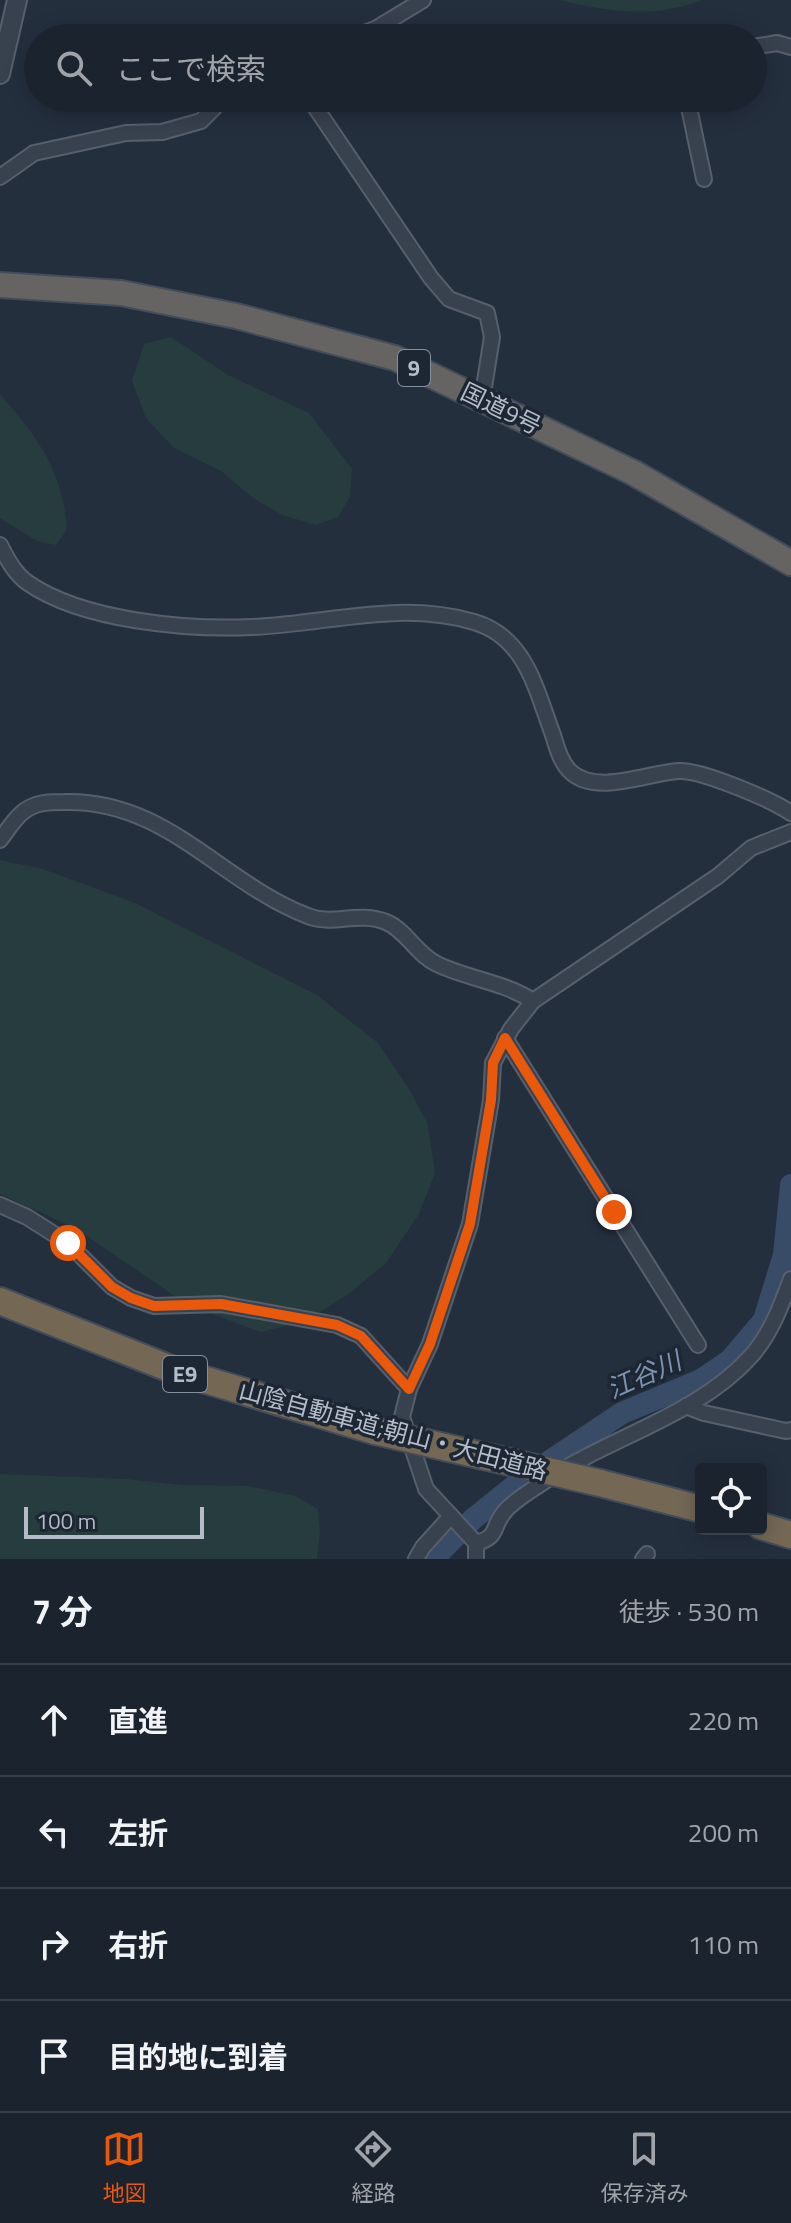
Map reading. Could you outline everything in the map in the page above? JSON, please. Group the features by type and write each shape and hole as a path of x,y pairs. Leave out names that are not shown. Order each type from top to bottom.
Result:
{"highway":[{"name":"国道9号","path":"0,285 121,293 236,316 395,358 634,473 791,563"},
{"name":"山陰自動車道;朝山・大田道路","path":"0,1301 176,1371 375,1431 695,1507"},
{"path":"767,1528 791,1535"}],"street":[{"path":"0,74 17,0"},
{"path":"384,24 423,0"},
{"path":"767,45 777,43 791,47"},
{"path":"0,177 34,153 126,133 162,132 201,121 210,112"},
{"path":"318,112 431,278 449,299 487,313 492,337 482,400"},
{"path":"690,112 704,179"},
{"path":"0,545 9,563 27,582 60,600 101,614 208,628 254,627 374,612 433,612 494,628 518,650 529,669 562,760 572,773 588,781 612,782 680,771 706,776 779,804 791,813"},
{"path":"0,840 23,811 42,803 76,802 119,808 144,817 187,841 277,902 311,918 360,915 388,922 434,963 520,992 533,1001"},
{"path":"476,1559 476,1543 426,1489 402,1417 409,1389 430,1344 470,1224 491,1100 493,1063 505,1038 533,1001 718,876 751,848 791,832"},
{"path":"505,1038 698,1345"},
{"path":"0,1205 27,1217 68,1243 112,1287 131,1298 154,1306 221,1304 337,1325 361,1336 409,1389"},
{"path":"476,1543 489,1540 497,1521 508,1507 545,1481 575,1462 686,1406 719,1385 753,1354 778,1316 791,1279"},
{"path":"686,1406 704,1413 791,1430"},
{"path":"416,1559 451,1516"}],"green space":[{"path":"557,0 702,0 664,10 630,12"},
{"path":"171,337 228,375 309,413 352,469 350,497 338,517 316,525 282,515 253,498 221,471 174,448 146,418 132,381 144,344"},
{"path":"0,394 37,440 54,472 67,529 56,545 37,541 0,518"},
{"path":"0,860 43,869 135,903 317,995 378,1043 427,1122 435,1173 419,1214 386,1263 347,1295 305,1321 261,1332 188,1305 75,1228 0,1194"},
{"path":"0,1474 250,1486 295,1496 318,1509 320,1531 317,1559 0,1559"}],"waterway":[{"name":"江谷川","path":"433,1559 474,1518 523,1479 622,1413 701,1380 730,1360 764,1320 784,1255 791,1185"}],"route":[{"path":"68,1243 112,1287 154,1306 221,1304 337,1325 361,1336 409,1389 430,1344 470,1224 491,1100 493,1063 505,1038 614,1212"}]}
